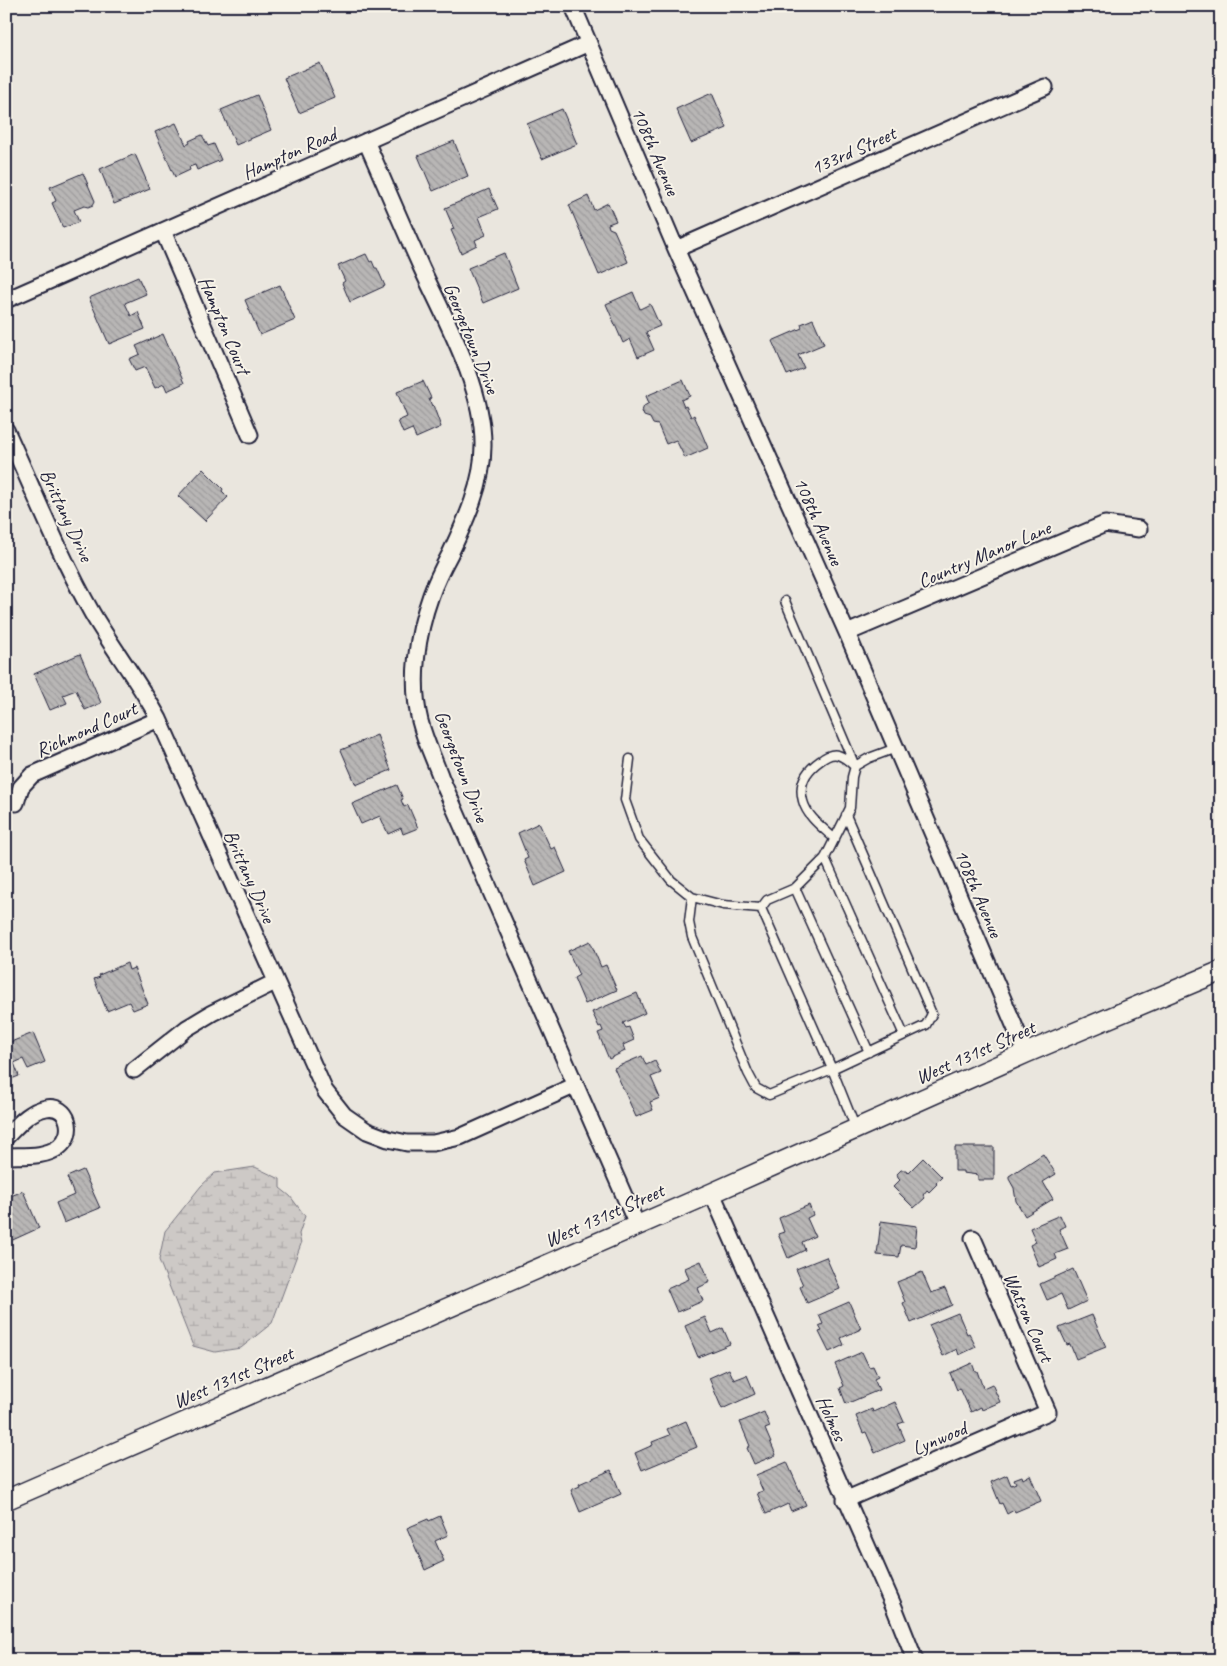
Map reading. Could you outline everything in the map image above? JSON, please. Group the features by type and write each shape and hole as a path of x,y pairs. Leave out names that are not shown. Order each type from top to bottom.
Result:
{"street":[{"name":"108th Avenue","path":"573,6 676,250 847,633 1026,1053"},
{"name":"Hampton Road","path":"6,300 589,44"},
{"name":"133rd Street","path":"676,250 1046,87"},
{"name":"Georgetown Drive","path":"366,141 469,374 480,412 483,432 482,463 475,493 431,594 418,643 416,672 420,721 441,778 636,1225"},
{"name":"Hampton Court","path":"163,231 250,435"},
{"name":"Brittany Drive","path":"6,430 59,548 91,611 159,719 325,1091 344,1115 367,1131 388,1139 407,1143 433,1143 460,1137 576,1085"},
{"name":"Country Manor Lane","path":"847,633 1105,524 1139,529"},
{"name":"Richmond Court","path":"16,803 21,787 32,774 159,719"},
{"name":"West 131st Street","path":"6,1500 712,1193 1026,1053 1221,971"},
{"path":"134,1070 187,1028 212,1013 275,982"},
{"path":"6,1137 28,1116 46,1108 55,1108 60,1111 69,1124 69,1132 66,1139 59,1147 39,1155 6,1156"},
{"name":"Holmes","path":"712,1193 894,1607 915,1660"},
{"name":"Watson Court","path":"973,1238 1048,1412"},
{"name":"Lynwood","path":"846,1500 1048,1412"}],"lane":[{"path":"761,908 767,900 795,888 825,858 850,808 852,777 855,766 785,602"},
{"path":"855,766 896,748"},
{"path":"835,839 809,814 803,800 801,786 808,769 826,756 836,754 855,766"},
{"path":"630,759 625,800 640,839 671,880 692,898 761,908"},
{"path":"692,898 689,922 692,937 748,1074 756,1088 769,1095 832,1069 926,1025 932,1014 846,815"},
{"path":"825,858 904,1035"},
{"path":"795,888 869,1052"},
{"path":"761,908 832,1069 856,1129"}],"green space":[{"path":"255,1167 280,1179 280,1188 290,1196 305,1216 299,1234 301,1244 272,1323 241,1348 215,1352 193,1346 159,1260 165,1231 201,1186 215,1173"}],"building":[{"path":"320,63 335,98 299,113 284,78"},
{"path":"712,93 727,128 691,143 676,109"},
{"path":"257,95 271,130 236,145 221,110"},
{"path":"562,109 577,144 542,159 527,124"},
{"path":"176,123 186,145 190,143 189,141 202,135 208,146 214,144 221,160 197,170 195,165 189,167 190,170 175,177 155,132"},
{"path":"454,141 468,176 433,191 418,156"},
{"path":"135,154 150,189 114,204 100,169"},
{"path":"83,173 95,201 93,205 74,210 79,222 63,228 52,203 56,201 50,187"},
{"path":"489,189 498,209 479,217 486,235 475,240 477,245 461,253 451,230 454,229 445,208"},
{"path":"588,196 594,210 608,203 616,221 608,224 609,228 614,230 628,262 599,275 569,205"},
{"path":"504,253 518,288 483,303 468,268"},
{"path":"366,254 370,262 372,261 375,268 377,268 385,286 350,302 342,283 345,281 338,266"},
{"path":"138,277 146,294 125,303 131,316 138,312 145,329 109,344 89,298"},
{"path":"280,285 295,320 260,335 245,300"},
{"path":"633,292 640,309 650,304 660,326 646,332 654,350 638,357 630,339 623,343 606,304"},
{"path":"813,319 824,344 798,355 804,368 787,375 772,341 802,328 801,324"},
{"path":"163,334 184,383 167,391 164,384 155,388 145,367 135,371 129,359 140,354 136,346"},
{"path":"683,380 690,396 681,400 691,417 694,415 708,448 685,458 676,440 666,444 658,425 653,424 650,418 644,416 642,411 644,406 649,403 646,396"},
{"path":"423,381 441,427 416,438 412,429 403,433 398,421 407,417 397,392"},
{"path":"203,469 223,489 222,491 228,497 205,521 178,496"},
{"path":"80,654 101,703 85,710 76,690 63,695 67,703 50,710 34,674"},
{"path":"377,735 391,770 356,785 341,750"},
{"path":"397,785 404,807 408,805 418,828 403,834 401,828 388,834 380,816 361,824 352,804"},
{"path":"539,823 551,849 555,847 566,872 535,886 524,860 528,858 518,833"},
{"path":"590,941 601,967 606,965 617,990 585,1004 574,978 579,975 568,951"},
{"path":"127,963 129,970 134,968 148,1004 133,1010 129,1002 107,1011 94,979"},
{"path":"637,993 645,1013 623,1023 626,1028 629,1027 634,1040 623,1045 625,1051 609,1059 598,1033 603,1031 592,1012"},
{"path":"33,1033 45,1062 28,1069 23,1059 14,1063 19,1076 6,1081 6,1044"},
{"path":"642,1056 646,1065 655,1061 661,1073 651,1077 660,1098 650,1102 653,1110 636,1117 614,1068"},
{"path":"955,1147 994,1147 994,1180 978,1180 978,1175 955,1171"},
{"path":"1043,1154 1056,1174 1043,1182 1053,1199 1025,1216 1016,1201 1014,1188 1009,1176"},
{"path":"923,1158 942,1177 929,1192 927,1190 923,1195 925,1198 914,1208 893,1187 900,1180 897,1174 901,1170 906,1170 908,1173"},
{"path":"83,1170 100,1208 64,1223 56,1203 74,1195 67,1177"},
{"path":"23,1191 39,1228 6,1243 6,1219 14,1216 6,1198"},
{"path":"809,1205 813,1215 807,1218 815,1236 802,1242 805,1250 788,1258 778,1234 784,1232 779,1218"},
{"path":"1060,1215 1065,1226 1059,1229 1068,1249 1055,1254 1057,1259 1039,1267 1030,1245 1036,1242 1030,1228"},
{"path":"881,1221 917,1226 915,1247 901,1245 899,1257 877,1255"},
{"path":"826,1257 840,1289 807,1303 800,1287 803,1285 796,1269"},
{"path":"701,1261 710,1282 698,1288 703,1301 677,1312 667,1289 689,1279 685,1268"},
{"path":"1073,1269 1087,1301 1068,1310 1061,1294 1047,1300 1040,1284"},
{"path":"922,1272 931,1293 945,1288 952,1305 911,1323 897,1282"},
{"path":"849,1302 861,1329 841,1338 844,1345 829,1352 819,1332 822,1331 819,1326 823,1324 819,1315"},
{"path":"958,1313 967,1334 969,1333 976,1347 959,1355 957,1349 943,1356 929,1325"},
{"path":"1092,1315 1106,1347 1076,1359 1070,1344 1067,1345 1059,1328"},
{"path":"705,1317 712,1333 723,1328 730,1344 698,1357 685,1326"},
{"path":"862,1352 869,1367 873,1366 878,1377 874,1379 879,1390 846,1404 840,1388 844,1386 835,1364"},
{"path":"972,1363 983,1388 992,1384 1000,1402 982,1410 981,1407 971,1412 960,1388 957,1390 950,1373"},
{"path":"729,1369 734,1380 747,1375 755,1394 722,1409 709,1378"},
{"path":"895,1402 904,1422 898,1424 905,1440 875,1453 866,1432 863,1433 856,1416 872,1409 873,1412"},
{"path":"764,1412 770,1427 765,1429 776,1455 754,1464 747,1448 750,1446 740,1422"},
{"path":"686,1421 697,1447 642,1470 635,1453 653,1445 652,1442 670,1435 667,1429"},
{"path":"787,1462 806,1505 791,1511 788,1504 766,1514 757,1493 763,1491 756,1475"},
{"path":"611,1470 621,1494 580,1512 571,1490 580,1486 579,1484"},
{"path":"1007,1475 1011,1485 1016,1483 1014,1479 1022,1476 1023,1479 1030,1475 1041,1501 1007,1514 1002,1503 1000,1504 991,1482"},
{"path":"440,1516 448,1535 435,1541 444,1561 425,1570 407,1528"}]}
